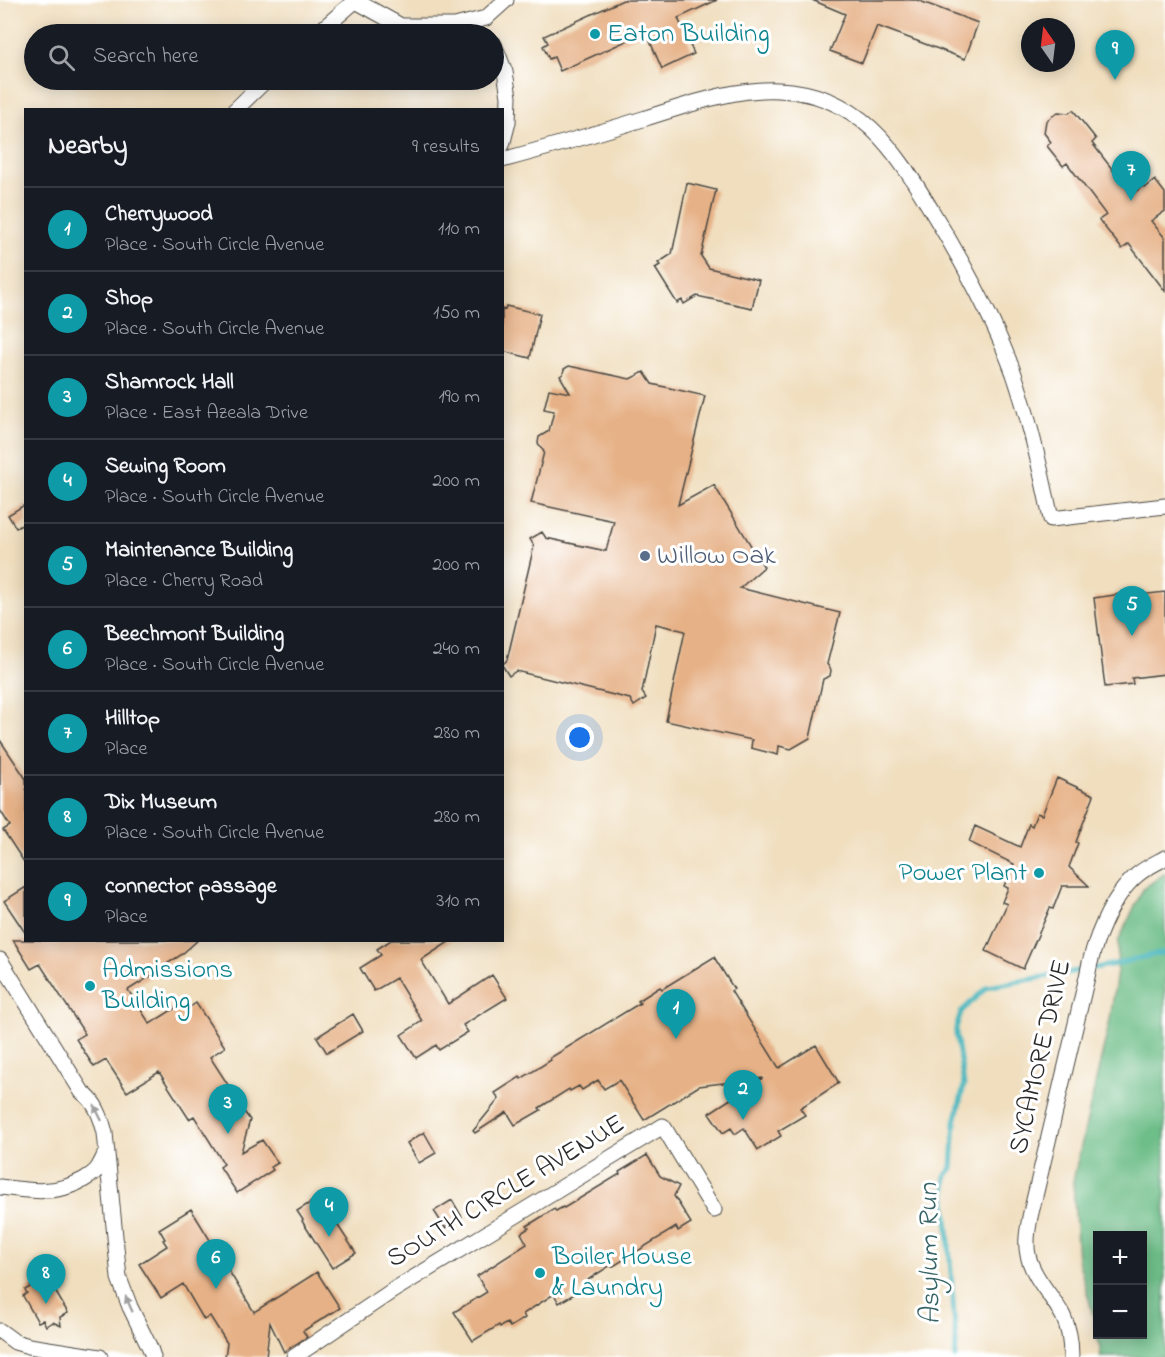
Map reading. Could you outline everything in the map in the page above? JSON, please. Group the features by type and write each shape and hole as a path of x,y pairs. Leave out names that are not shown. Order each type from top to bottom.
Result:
{"street":[{"path":"328,24 356,0 398,24"},
{"path":"463,24 486,18 506,0"},
{"path":"486,18 488,24"},
{"path":"504,69 508,98 508,122 504,137"},
{"path":"237,108 256,90"},
{"path":"504,159 583,138 708,99 756,90 813,94 843,107 870,127 894,152 942,228 983,301 1018,386 1051,519 1165,506"},
{"name":"SYCAMORE DRIVE","path":"1071,1357 1064,1317 1035,1273 1028,1255 1027,1232 1090,957 1113,904 1125,887 1138,874 1165,858"},
{"path":"0,960 82,1092 95,1106 101,1119 105,1133 119,1278 153,1357"},
{"name":"SOUTH CIRCLE AVENUE","path":"294,1357 392,1291 663,1126 714,1210"},
{"path":"0,1187 40,1191 65,1187 93,1174 107,1151"},
{"path":"0,1331 15,1342 29,1346 100,1357"}],"green space":[{"path":"1165,873 1165,1357 1100,1357 1098,1339 1147,1339 1147,1231 1093,1231 1093,1316 1078,1259 1073,1181 1110,1020 1117,971 1118,942 1143,889"}],"building":[{"path":"623,0 717,0 678,18 694,54 662,69 646,32 560,71 554,57 549,59 543,46 548,43 544,36"},
{"path":"812,0 917,0 978,23 965,59 877,26 862,63 830,51 845,14"},
{"path":"1073,110 1096,139 1092,143 1132,195 1155,180 1165,193 1165,211 1151,221 1165,238 1165,291 1129,244 1122,249 1099,220 1106,215 1067,163 1063,166 1047,146 1051,142 1044,133 1046,121 1058,112 1069,113"},
{"path":"687,183 716,190 701,256 709,268 759,280 752,308 697,296 684,304 682,300 677,303 655,268 660,265 658,263 672,254"},
{"path":"506,306 540,314 530,358 504,352"},
{"name":"Willow Oak","path":"569,366 630,379 644,372 652,384 705,396 678,505 714,485 764,567 740,588 840,613 827,664 831,670 830,676 823,679 810,738 791,749 779,746 778,755 751,748 752,740 666,721 685,631 656,624 642,692 646,698 634,706 630,699 516,671 509,676 504,668 504,663 507,660 534,546 530,539 542,532 546,538 606,551 614,521 531,503 544,452 538,443 539,437 549,431 554,411 544,409 549,389 570,393 560,376"},
{"path":"24,505 24,524 16,528 8,515"},
{"path":"1165,592 1165,674 1132,678 1133,684 1105,687 1094,598"},
{"path":"0,740 24,776 24,862 3,830 10,826 0,810"},
{"name":"Power Plant","path":"1057,778 1094,795 1069,867 1089,886 1062,886 1023,969 986,951 1007,904 1002,902 1008,888 1004,886 1014,864 969,842 975,826 1020,847 1029,824 1032,826 1037,813 1042,815"},
{"path":"24,888 24,931 4,901"},
{"path":"13,940 24,940 24,942 196,942 162,967 164,968 128,990 150,1024 183,1003 187,1009 196,1003 225,1047 210,1057 232,1091 211,1104 245,1113 250,1120 241,1152 262,1140 278,1163 271,1167 273,1170 237,1193 220,1167 224,1164 194,1116 189,1119 159,1072 127,1092 106,1060 94,1067 76,1039 85,1034 40,964 31,969"},
{"path":"388,942 449,942 421,960 448,1004 492,975 507,998 463,1025 468,1032 439,1050 436,1045 416,1058 401,1035 422,1021 396,978 374,991 360,968 381,955 377,949"},
{"path":"714,957 734,989 731,991 779,1068 816,1045 839,1083 800,1108 805,1115 778,1131 781,1136 758,1150 744,1128 735,1134 731,1128 723,1133 709,1113 763,1078 699,1086 644,1120 619,1080 604,1089 598,1080 582,1090 579,1086 570,1091 569,1089 539,1108 541,1110 515,1125 507,1112 475,1133 473,1131 499,1099 495,1093 520,1077 521,1079 551,1060 550,1058 640,1003 638,1001 660,987 662,989"},
{"path":"353,1014 363,1031 327,1053 317,1037"},
{"path":"424,1132 436,1153 419,1163 407,1143"},
{"path":"647,1155 660,1176 679,1186 674,1196 691,1223 678,1231 676,1227 612,1267 611,1265 589,1279 583,1289 559,1303 554,1294 523,1314 525,1318 510,1327 507,1323 500,1327 499,1325 473,1341 454,1312 487,1292 477,1276 527,1244 521,1233 529,1228 527,1226 554,1209 556,1211 564,1208"},
{"path":"319,1197 356,1253 332,1268 297,1211"},
{"path":"452,1200 462,1217 445,1228 434,1211"},
{"path":"191,1209 254,1312 317,1272 340,1308 303,1331 307,1337 284,1352 270,1323 266,1357 225,1357 227,1343 210,1316 204,1320 183,1284 161,1298 139,1264 167,1246 159,1229"},
{"path":"47,1277 68,1313 60,1317 61,1326 53,1322 46,1326 43,1320 38,1322 23,1296 27,1293 25,1290"}],"waterway":[{"name":"Asylum Run","path":"955,1357 956,1343 945,1187 946,1175 952,1168 955,1122 964,1085 956,1034 961,1012 987,987 1111,965 1165,952"}],"place":[{"name":"Eaton Building","path":"595,34"},
{"name":"connector passage","path":"1115,80"},
{"name":"Hilltop","path":"1131,201"},
{"name":"Willow Oak","path":"645,556"},
{"name":"Maintenance Building","path":"1132,636"},
{"name":"Power Plant","path":"1039,873"},
{"name":"Admissions Building","path":"90,986"},
{"name":"Cherrywood","path":"676,1039"},
{"name":"Shop","path":"743,1120"},
{"name":"Shamrock Hall","path":"228,1134"},
{"name":"Sewing Room","path":"329,1237"},
{"name":"Boiler House & Laundry","path":"540,1273"},
{"name":"Beechmont Building","path":"216,1289"},
{"name":"Dix Museum","path":"46,1304"}]}
